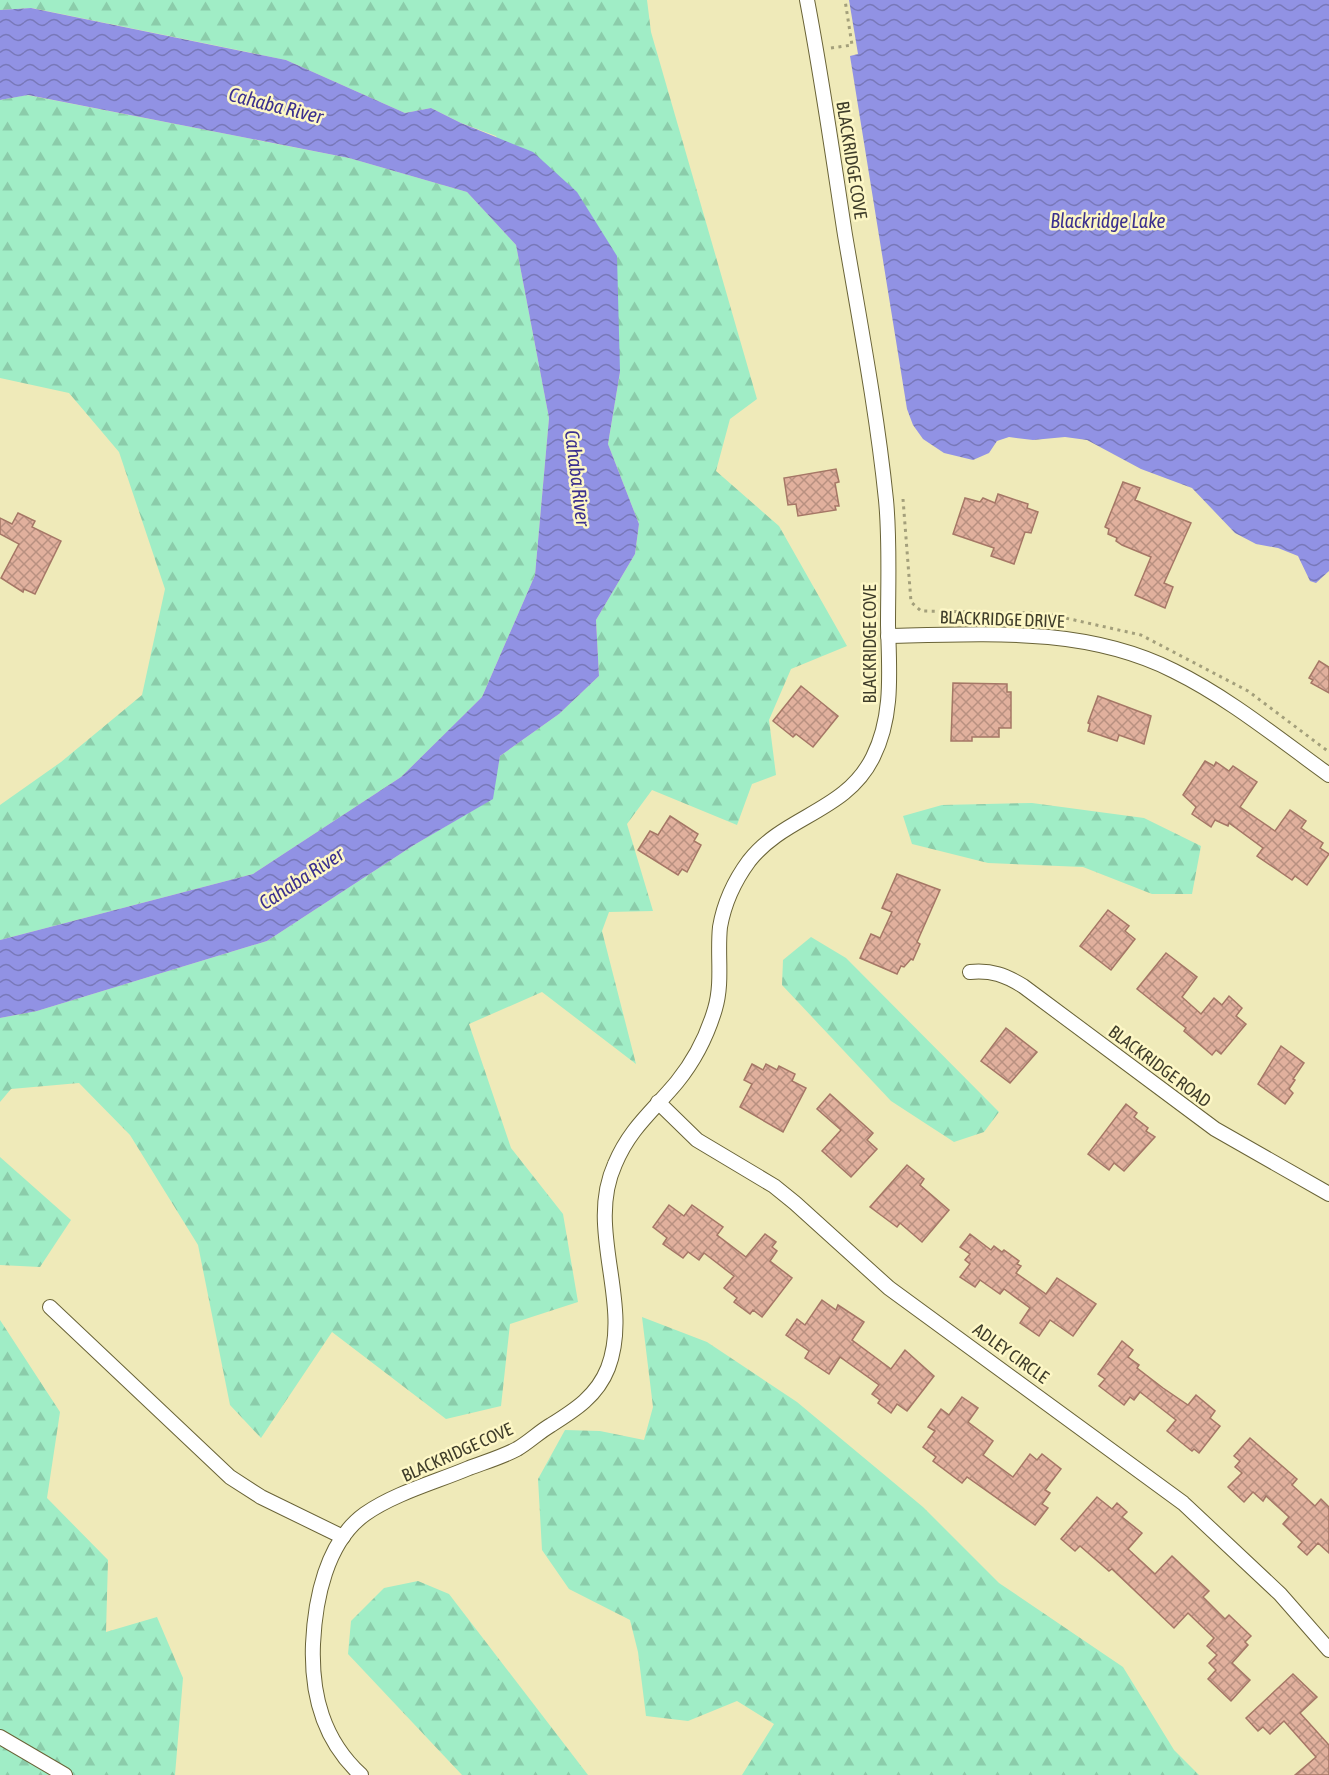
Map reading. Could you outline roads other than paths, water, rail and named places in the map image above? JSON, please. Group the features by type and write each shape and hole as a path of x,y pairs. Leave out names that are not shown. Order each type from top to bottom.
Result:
{"street":[{"name":"BLACKRIDGE COVE","path":"361,1775 346,1762 325,1729 316,1697 313,1661 314,1620 324,1576 343,1537 362,1516 385,1503 517,1449 580,1407 597,1387 609,1365 614,1329 611,1273 604,1222 607,1189 613,1168 632,1130 689,1066 709,1027 717,1004 720,982 720,927 736,880 752,858 772,838 846,794 873,757 886,718 890,687 887,505 807,0"},
{"name":"BLACKRIDGE DRIVE","path":"888,636 1031,634 1067,638 1125,652 1173,670 1201,686 1329,775"},
{"name":"BLACKRIDGE ROAD","path":"970,972 985,970 1004,974 1215,1129 1329,1194"},
{"name":"ADLEY CIRCLE","path":"658,1102 697,1140 774,1186 889,1288 1151,1477 1183,1503 1248,1563 1329,1650"},
{"path":"50,1307 230,1478 261,1497 343,1537"},
{"path":"0,1737 65,1775"}],"water":[{"name":"Blackridge Lake","path":"849,0 1329,0 1329,571 1316,583 1310,581 1298,556 1278,548 1256,544 1235,533 1192,488 1141,469 1087,440 1065,437 1033,440 1009,437 997,441 989,453 973,460 944,453 923,439 913,425 907,409 850,56 858,54"},
{"name":"Cahaba River","path":"31,8 286,60 405,113 431,108 461,123 533,152 577,192 617,256 620,372 608,444 639,524 635,554 596,620 599,676 559,714 500,756 493,799 414,845 267,941 37,1011 0,1018 0,940 253,874 401,777 482,697 535,575 549,418 516,245 467,192 349,158 28,95 0,100 0,10"}]}
